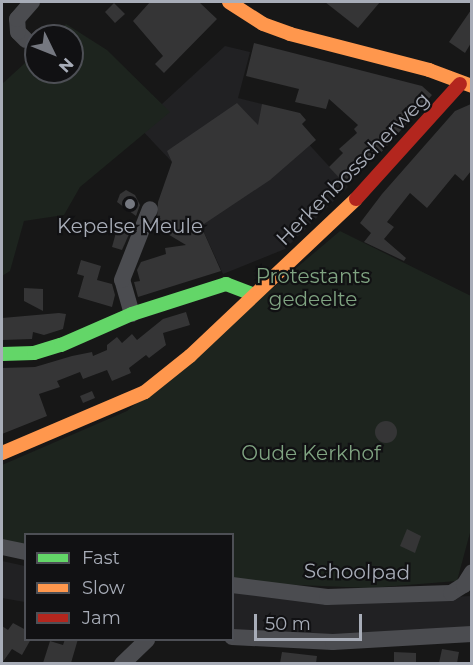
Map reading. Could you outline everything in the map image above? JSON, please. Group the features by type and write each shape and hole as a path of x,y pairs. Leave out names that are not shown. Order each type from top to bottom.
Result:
{"street":[{"path":"24,38 18,32 17,19 32,2"},
{"path":"229,2 263,24 290,34 417,67 465,85"},
{"name":"Herkenbosscherweg","path":"2,453 145,392 190,356 252,294 332,223 465,85"},
{"path":"132,314 123,280 150,209"},
{"path":"2,354 34,353 61,345 132,314 226,284 252,294"},
{"path":"2,547 24,552"},
{"path":"471,555 471,565"},
{"name":"Schoolpad","path":"234,585 327,597 451,593 464,585 471,572"},
{"path":"234,637 333,642 471,634"},
{"path":"122,663 145,641"}],"shaded area":[{"path":"225,46 250,52 238,98 262,104 268,123 294,128 348,187 285,249 223,274 172,162 138,126"},
{"path":"2,561 24,566 24,602 2,598"},
{"path":"234,589 378,600 471,596 471,630 442,634 234,635"}],"green space":[{"path":"84,35 107,50 170,112 80,187 64,215 24,221 10,271 2,276 2,84 24,64 24,84 84,84"},
{"name":"Oude Kerkhof","path":"340,231 471,296 471,529 457,581 370,588 273,584 234,579 234,533 24,533 24,549 2,544 2,465 127,411"}],"building":[{"path":"150,2 199,2 217,19 164,73 155,64 163,56 133,21"},
{"path":"325,2 380,2 358,28"},
{"path":"114,3 125,14 115,23 105,12"},
{"path":"471,10 471,43 465,53 449,42"},
{"path":"254,43 422,86 432,95 378,156 376,154 344,183 329,167 343,153 339,149 357,133 354,129 358,125 329,99 326,109 295,102 299,89 246,76"},
{"path":"237,103 258,125 262,104 300,113 306,120 302,124 316,140 270,180 201,226 221,271 138,297 134,282 140,281 137,270 141,262 166,254 165,248 186,245 166,233 162,221 157,219 158,202 172,162 167,151"},
{"path":"471,104 471,171 463,181 455,174 427,208 410,193 387,222 394,227 384,239 406,258 404,261 364,242 371,233 360,223 382,194 455,111"},
{"name":"Kepelse Meule","path":"126,190 135,195 140,205 136,216 117,202 120,194"},
{"path":"117,229 130,232 122,250 112,247"},
{"path":"81,260 101,266 97,280 112,284 115,295 112,307 78,297 84,276 77,274"},
{"path":"24,288 43,289 43,311 24,301"},
{"path":"186,312 190,325 163,333 166,345 149,358 146,355 129,368 131,373 112,381 107,370 83,379 80,372 57,381 60,387 39,394 47,416 2,434 2,368 35,367 92,352 93,356 107,350 107,345 117,337 122,343 132,334 137,340 163,319"},
{"path":"66,314 63,329 44,335 33,332 32,339 2,340 2,318"},
{"path":"92,391 95,398 83,403 80,396"},
{"path":"386,421 394,424 397,432 394,440 386,443 378,440 375,432 378,424"},
{"path":"407,529 421,536 415,553 400,546"},
{"path":"13,623 24,629 24,641 30,641 22,655 12,649 2,663 2,626 8,630"},
{"path":"50,641 63,645 64,641 77,641 71,663 43,663"},
{"path":"442,649 459,652 457,663 439,663"},
{"path":"282,652 317,656 316,663 280,663"},
{"path":"394,652 416,653 416,663 394,663"}],"traffic: fast":[{"path":"2,354 34,353 61,345 132,314 226,284 252,294"}],"traffic: slow":[{"path":"229,2 263,24 290,34 429,70 472,86"},
{"path":"2,453 145,392 190,356 356,199"}],"traffic: jam":[{"path":"356,199 460,84"}],"place":[{"name":"Kepelse Meule","path":"130,204"}],"park label":[{"name":"Protestants gedeelte","path":"313,288"}]}
